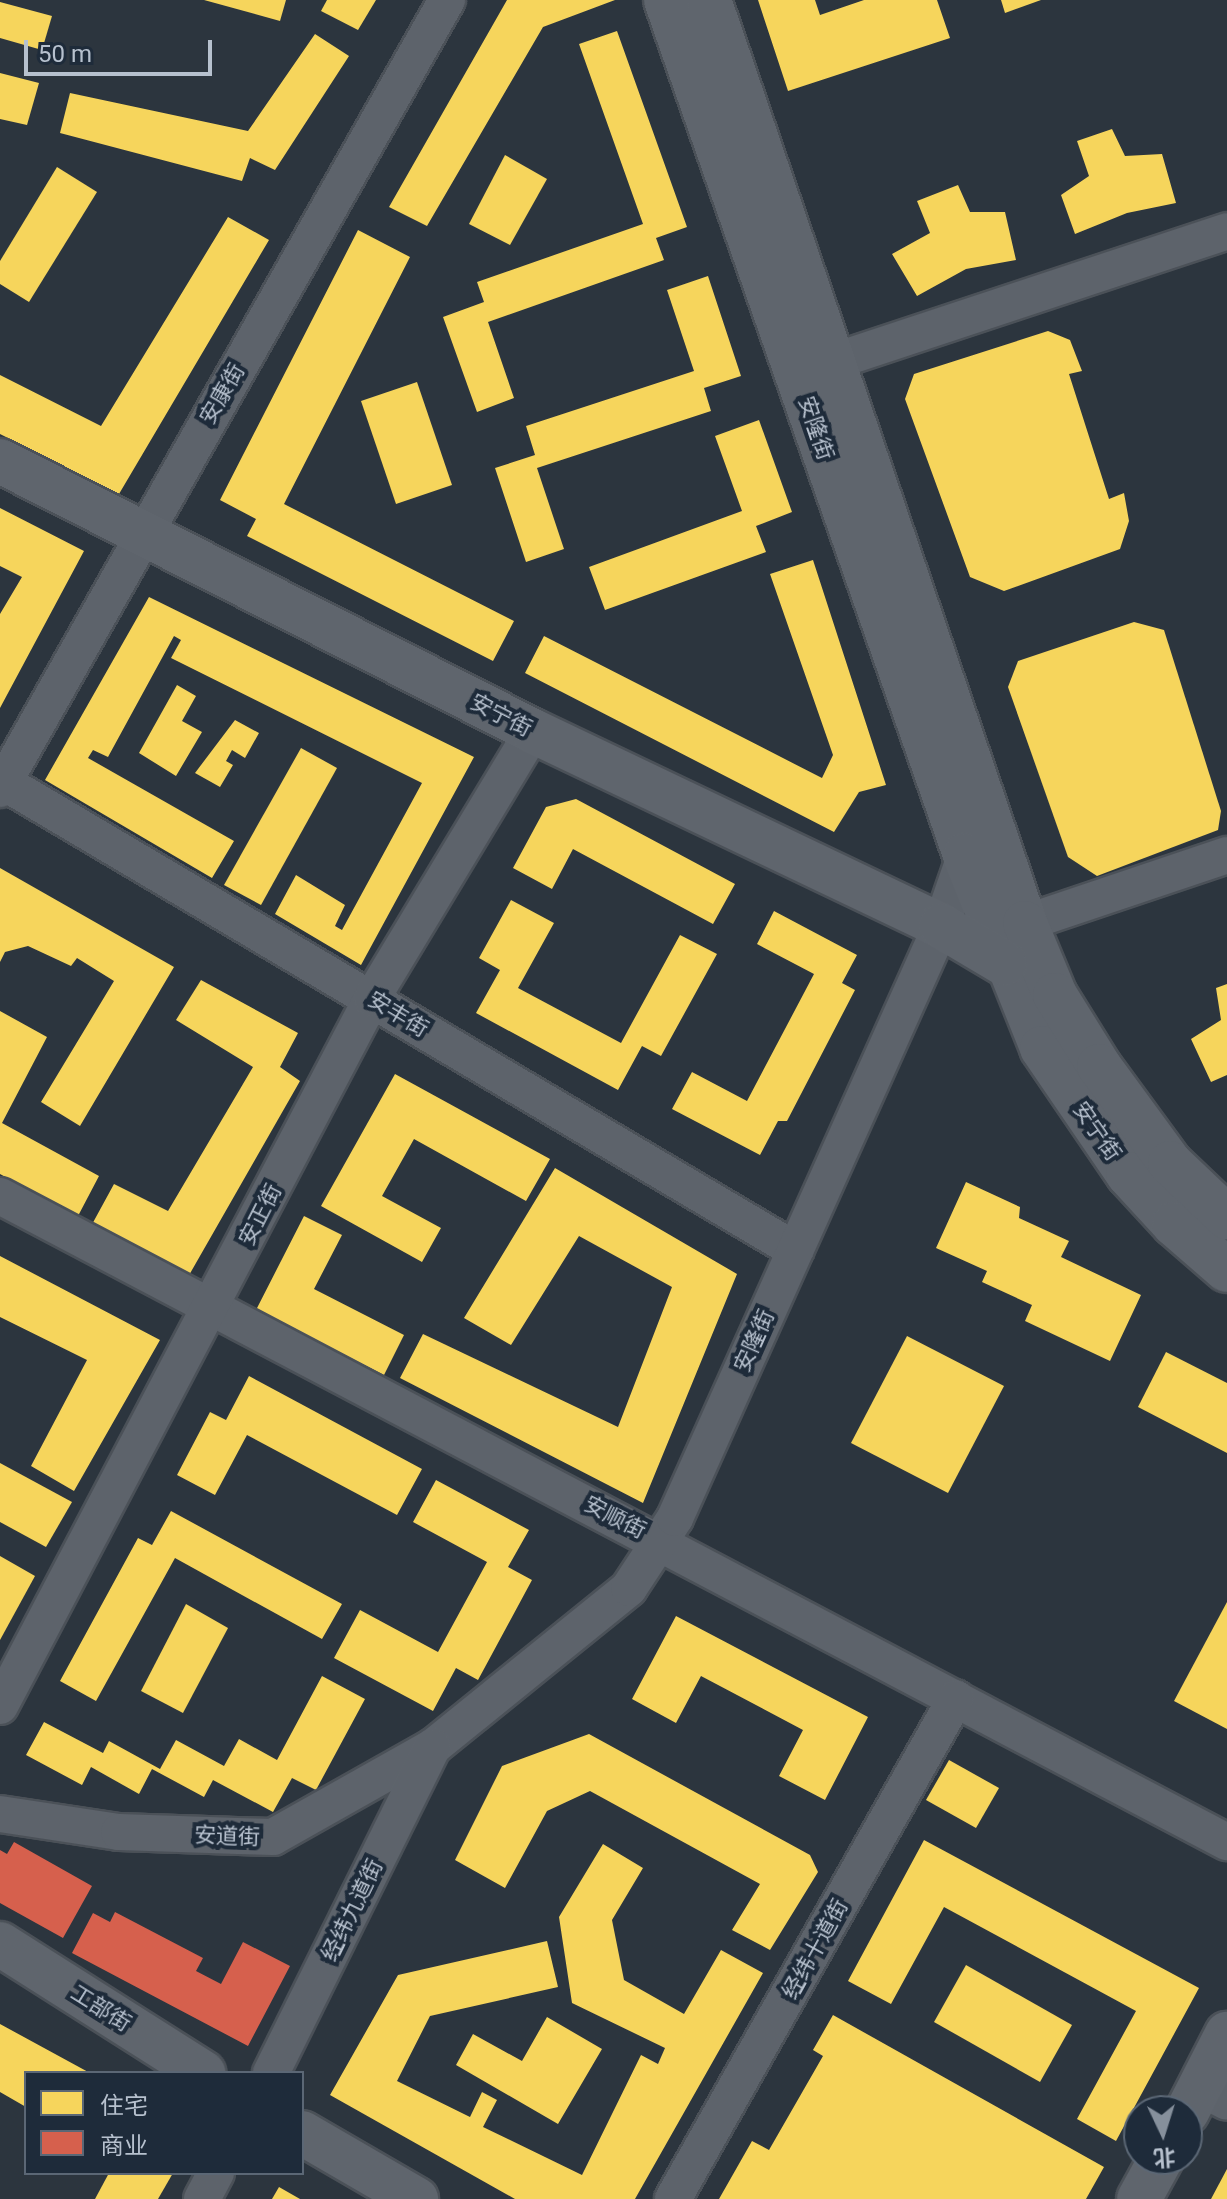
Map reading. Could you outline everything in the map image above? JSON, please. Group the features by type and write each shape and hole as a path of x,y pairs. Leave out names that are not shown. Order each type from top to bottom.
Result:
{"main road":[{"name":"安隆街","path":"666,0 965,855"},
{"name":"安隆街","path":"709,0 1025,923 1055,995 1099,1066 1170,1163 1227,1217"},
{"name":"安宁街","path":"0,461 533,731 941,926 1005,964"},
{"name":"安宁街","path":"965,855 1005,964 1042,1048 1093,1130 1174,1224 1227,1270"},
{"name":"工部街","path":"0,1944 200,2071"},
{"path":"1205,2100 1227,2034"},
{"path":"304,2134 416,2199"},
{"path":"1139,2199 1152,2175"}],"street":[{"name":"安康街","path":"1,784 447,0"},
{"path":"835,361 1227,231"},
{"name":"安正街","path":"0,1706 212,1308 372,998 533,731"},
{"name":"安丰街","path":"1,784 372,998 795,1250"},
{"name":"安隆街","path":"433,1747 629,1588 663,1542 941,926 985,799"},
{"path":"1025,923 1227,855"},
{"name":"安顺街","path":"0,1196 663,1542 1227,1842"},
{"name":"经纬十道街","path":"673,2199 956,1698"},
{"name":"安道街","path":"0,1814 119,1832 273,1837 433,1747"},
{"name":"经纬九道街","path":"272,2071 433,1747"},
{"path":"202,2199 215,2175"}],"building: 住宅":[{"path":"204,0 286,0 280,21"},
{"path":"327,0 376,0 358,30 321,11"},
{"path":"507,0 615,0 543,27 427,226 389,207"},
{"path":"758,0 815,0 820,15 864,0 937,0 950,38 788,91"},
{"path":"1001,0 1041,0 1005,13"},
{"path":"0,2 52,16 42,50 0,38"},
{"path":"617,31 687,227 656,238 664,260 488,322 514,398 477,412 443,317 484,302 477,282 643,224 579,44"},
{"path":"315,34 349,56 275,170 250,158 242,181 60,133 70,93 248,131"},
{"path":"0,73 39,83 27,125 0,119"},
{"path":"1112,129 1125,156 1162,154 1176,203 1127,213 1075,234 1061,195 1089,176 1077,141"},
{"path":"505,155 547,179 510,245 469,224"},
{"path":"57,167 97,192 29,302 0,284 0,261"},
{"path":"958,185 970,212 1005,212 1016,260 966,269 917,296 892,254 930,233 917,201"},
{"path":"228,217 269,240 119,494 0,434 0,375 101,426"},
{"path":"358,230 410,257 284,504 514,621 493,661 247,536 256,519 220,500"},
{"path":"708,276 741,376 704,388 711,411 537,468 564,549 526,562 495,468 535,455 526,426 694,371 667,290"},
{"path":"1048,331 1070,340 1082,371 1069,374 1109,499 1124,493 1129,521 1120,549 1004,591 970,577 905,399 914,374"},
{"path":"417,382 452,485 396,504 361,401"},
{"path":"759,420 792,512 756,526 766,552 605,610 589,567 742,511 715,436"},
{"path":"0,508 84,551 0,708 0,614 22,577 0,566"},
{"path":"813,560 886,785 859,792 834,832 525,673 544,636 822,778 833,755 770,574"},
{"path":"149,597 474,757 361,965 275,914 296,875 345,905 335,926 342,930 422,783 171,658 181,640 174,636 108,757 93,750 88,758 234,841 212,878 45,780"},
{"path":"1134,622 1164,630 1221,811 1218,830 1097,876 1068,857 1008,687 1018,661"},
{"path":"177,685 196,696 182,721 202,732 176,776 139,753"},
{"path":"235,720 259,733 245,758 232,750 226,761 233,765 220,787 195,773"},
{"path":"301,748 337,768 261,905 224,885"},
{"path":"576,799 735,884 713,924 573,849 552,889 513,868 546,807"},
{"path":"0,868 174,967 80,1126 41,1102 114,981 77,958 71,966 28,946 5,952 0,962"},
{"path":"511,900 554,923 518,988 621,1043 680,935 717,954 661,1056 642,1046 618,1090 476,1013 500,970 479,958"},
{"path":"774,911 857,955 842,983 855,990 787,1121 778,1121 760,1155 672,1109 692,1072 747,1101 814,974 757,944"},
{"path":"201,980 298,1033 280,1067 300,1081 188,1277 90,1228 114,1184 168,1211 253,1067 176,1020"},
{"path":"1227,984 1227,1075 1211,1082 1191,1039 1221,1020 1216,988"},
{"path":"0,1011 47,1037 2,1123 99,1176 78,1216 0,1174"},
{"path":"395,1074 550,1159 526,1201 414,1139 382,1196 441,1228 422,1262 321,1206"},
{"path":"555,1168 737,1274 643,1503 400,1378 423,1334 618,1427 672,1287 579,1236 511,1345 464,1318"},
{"path":"966,1182 1020,1207 1019,1218 1069,1241 1061,1257 1141,1295 1110,1361 1025,1321 1032,1305 982,1282 987,1271 936,1248"},
{"path":"304,1216 342,1235 314,1289 404,1335 384,1375 256,1310"},
{"path":"0,1256 160,1340 74,1491 31,1466 87,1360 0,1317"},
{"path":"907,1336 1004,1386 948,1493 851,1443"},
{"path":"1166,1352 1227,1383 1227,1453 1138,1407"},
{"path":"249,1376 422,1469 397,1515 247,1435 215,1495 177,1475 210,1412 226,1420"},
{"path":"0,1463 72,1502 46,1547 0,1522"},
{"path":"436,1480 529,1530 508,1567 532,1580 478,1680 456,1668 433,1711 334,1658 360,1610 438,1652 487,1562 413,1522"},
{"path":"171,1511 342,1604 322,1639 175,1558 96,1701 60,1681 138,1538 152,1545"},
{"path":"0,1556 35,1576 0,1640"},
{"path":"1227,1602 1227,1729 1174,1701"},
{"path":"186,1604 228,1628 183,1713 141,1691"},
{"path":"676,1616 868,1717 825,1800 779,1776 803,1730 701,1676 676,1723 632,1699"},
{"path":"322,1676 365,1699 316,1790 292,1778 273,1812 213,1780 204,1797 152,1769 139,1794 91,1767 82,1785 26,1755 44,1722 103,1753 109,1741 160,1769 176,1740 224,1766 239,1739 277,1760"},
{"path":"589,1734 810,1855 818,1872 770,1950 732,1930 760,1884 590,1791 547,1811 505,1888 455,1860 502,1766"},
{"path":"949,1760 999,1788 976,1828 926,1800"},
{"path":"924,1840 1199,1988 1141,2095 1123,2095 1123,2128 1116,2141 1077,2119 1136,2011 944,1907 891,2004 848,1981"},
{"path":"603,1844 643,1868 612,1920 624,1980 684,2014 721,1950 763,1973 635,2199 515,2199 330,2095 398,1975 547,1941 558,1987 430,2016 397,2081 470,2117 482,2092 497,2100 483,2127 582,2175 641,2055 658,2064 665,2048 572,2003 559,1917"},
{"path":"966,1965 1072,2025 1040,2082 934,2022"},
{"path":"833,2015 1104,2167 1086,2199 719,2199 752,2141 769,2150 823,2056 813,2050"},
{"path":"547,2017 602,2049 558,2124 456,2065 473,2034 522,2061"},
{"path":"0,2024 86,2071 24,2071 24,2106 0,2092"},
{"path":"1227,2169 1227,2199 1211,2199"},
{"path":"108,2175 172,2175 158,2199 95,2199"},
{"path":"279,2187 300,2199 272,2199"}],"building: 商业":[{"path":"14,1842 92,1886 63,1938 0,1903 0,1850 7,1854"},
{"path":"115,1912 203,1958 196,1971 221,1984 243,1942 290,1966 248,2046 72,1953 93,1913 110,1922"}]}
